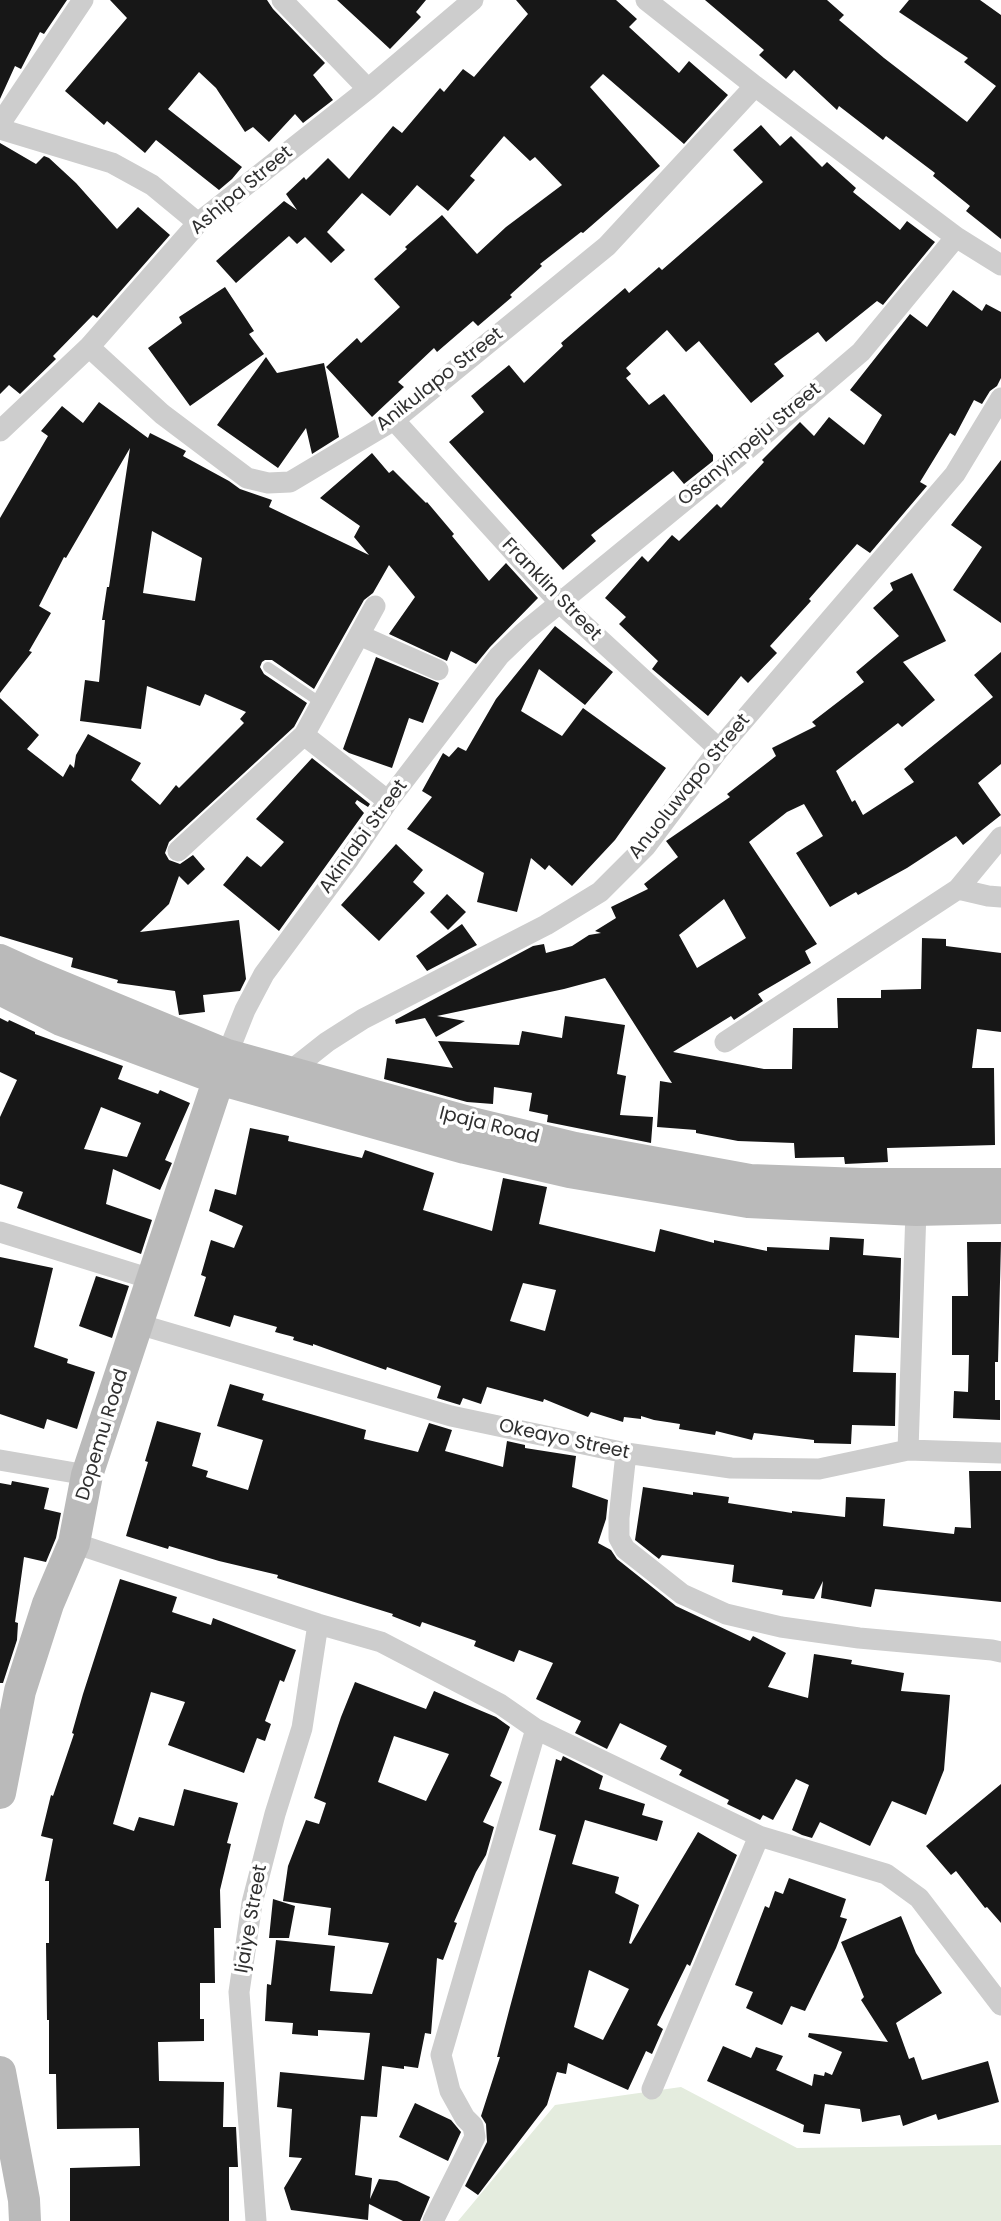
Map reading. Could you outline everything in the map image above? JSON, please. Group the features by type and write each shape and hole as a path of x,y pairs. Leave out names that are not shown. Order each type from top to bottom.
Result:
{"main road":[{"name":"Ipaja Road","path":"0,960 223,1067"},
{"name":"Ipaja Road","path":"0,989 61,1020 284,1084 575,1147 750,1180 862,1184 1001,1184"},
{"name":"Dopemu Road","path":"0,1793 10,1691 74,1543 87,1475 223,1067"},
{"name":"Ipaja Road","path":"284,1084 465,1147 569,1172 748,1202 916,1210 1001,1208"},
{"path":"0,2072 24,2200 25,2221"}],"street":[{"path":"82,0 0,126 112,163 152,186 198,223"},
{"path":"282,0 368,89"},
{"name":"Ashipa Street","path":"0,431 89,347 198,223 368,89 473,0"},
{"path":"646,0 755,86 956,237 1001,265"},
{"name":"Anikulapo Street","path":"89,347 162,414 247,478 268,483 290,482 394,420 607,246 755,86"},
{"name":"Osanyinpeju Street","path":"523,634 744,452 860,352 956,237"},
{"name":"Anuoluwapo Street","path":"284,1084 327,1042 363,1019 546,925 600,892 646,846 719,749 955,474 1001,398"},
{"name":"Franklin Street","path":"394,420 560,603 719,749"},
{"path":"178,851 304,734 375,606"},
{"name":"Akinlabi Street","path":"223,1067 245,1010 264,974 388,801 499,656 523,634"},
{"path":"359,635 438,670"},
{"path":"304,734 388,801"},
{"path":"725,1042 958,889 1001,837"},
{"path":"958,889 988,897 1001,897"},
{"path":"908,1450 916,1210"},
{"path":"0,1232 151,1279"},
{"name":"Okeayo Street","path":"138,1324 451,1416 626,1453 731,1468 819,1469 908,1450 1001,1453"},
{"path":"626,1453 619,1538 625,1549 682,1594 726,1614 780,1627 1001,1652"},
{"path":"0,1460 87,1475"},
{"path":"74,1543 318,1624 381,1642 500,1704 536,1729 759,1836 887,1874 919,1898 1001,2005"},
{"name":"Ijaiye Street","path":"256,2221 239,1992 252,1903 275,1814 302,1728 318,1624"},
{"path":"433,2221 475,2137 473,2126 465,2118 450,2091 441,2055 536,1729"},
{"path":"652,2088 759,1836"}],"lane":[{"path":"268,667 321,703"}],"shaded area":[{"path":"681,2087 797,2148 1001,2145 1001,2221 458,2221 555,2105"}],"building":[{"path":"0,0 67,0 44,34 40,32 21,69 15,66 0,99"},
{"path":"110,0 267,0 325,63 313,75 333,100 303,123 295,114 269,142 253,127 245,132 216,88 199,72 168,109 242,167 219,190 156,140 145,153 107,121 104,125 65,91 127,18"},
{"path":"337,0 426,0 416,12 421,17 390,49"},
{"path":"516,0 616,0 637,19 629,27 679,73 689,61 728,95 684,144 603,74 590,87 660,166 583,233 540,264 542,266 510,295 512,297 478,326 473,321 437,352 434,348 398,382 404,387 372,417 326,367 357,338 361,343 400,307 374,279 442,215 477,254 506,227 562,185 535,157 530,161 504,136 470,176 475,180 448,211 417,185 390,216 362,193 327,232 345,250 331,263 305,237 297,244 289,236 236,283 216,261 284,201 297,210 286,194 304,177 306,180 328,158 349,179 393,126 402,133 440,88 444,92 463,69 474,77 528,14"},
{"path":"705,0 827,0 844,15 839,20 967,122 996,86 964,62 968,58 899,12 909,0 980,0 1001,15 1001,239 966,211 970,206 933,176 935,173 886,136 883,140 839,106 837,110 794,70 786,79 759,55 764,50"},
{"path":"761,125 780,146 791,136 822,167 827,162 856,188 853,192 900,230 907,221 935,242 883,305 877,301 826,342 818,332 774,364 784,376 751,403 699,341 686,352 667,330 626,368 631,374 626,378 649,405 664,394 713,455 713,461 684,484 673,471 591,535 596,541 563,570 449,442 484,412 471,396 509,365 524,383 563,346 561,343 625,288 629,293 659,267 662,270 763,182 733,150"},
{"path":"0,143 36,164 44,156 49,158 76,183 117,229 138,207 170,235 97,318 93,315 53,356 56,359 20,394 9,385 0,394"},
{"path":"225,287 254,331 249,334 264,354 190,406 148,348 182,323 179,317"},
{"path":"953,290 982,311 986,304 1001,312 1001,378 997,386 990,391 982,404 974,400 955,436 950,433 920,482 927,486 870,553 857,544 770,646 777,653 748,683 741,676 708,716 652,669 658,661 619,624 626,617 605,598 642,556 648,562 672,535 679,541 717,504 721,508 764,462 762,460 800,422 814,436 829,417 864,445 882,415 850,390 910,314 927,327"},
{"path":"266,357 277,373 324,363 339,437 312,454 306,428 278,468 217,425"},
{"path":"99,402 148,438 150,433 186,451 183,456 240,489 272,500 269,507 369,555 354,537 360,526 320,498 372,453 389,473 393,470 427,502 489,581 506,563 538,598 476,664 451,651 447,661 389,634 415,597 389,565 373,593 364,600 314,689 272,660 262,662 260,667 264,674 307,703 294,727 169,842 165,853 169,860 180,864 193,855 205,869 188,885 179,876 169,904 140,932 239,920 246,979 240,991 203,995 205,1012 179,1015 175,991 117,983 118,980 71,967 73,958 0,936 0,698 39,735 27,749 63,777 70,764 74,768 76,755 88,734 141,763 131,780 160,805 176,785 179,788 244,723 240,719 246,712 205,694 200,706 147,686 141,729 80,721 85,680 99,682 105,620 102,620 130,448 66,558 64,557 39,606 51,613 29,651 32,652 0,693 0,518 48,436 41,431 62,406 83,423","holes":["152,531 202,558 195,601 143,593"]},
{"path":"1001,460 1001,623 953,590 982,547 951,525"},
{"path":"912,573 946,641 903,662 935,700 902,727 898,723 836,771 852,802 855,800 863,815 914,782 904,769 993,697 974,675 1001,652 1001,764 978,783 1001,815 963,845 956,836 907,868 830,907 796,853 823,836 804,804 787,812 749,842 817,944 805,951 811,963 758,994 763,1001 734,1020 731,1016 673,1052 764,1069 792,1069 793,1028 838,1028 837,998 881,998 881,990 921,989 922,938 946,939 946,946 1001,953 1001,1032 977,1029 972,1068 994,1068 995,1145 887,1148 888,1162 845,1164 844,1157 795,1158 794,1143 738,1141 696,1133 696,1130 657,1127 660,1081 672,1083 605,978 437,1016 465,1021 436,1037 425,1018 396,1024 395,1020 533,946 544,944 546,953 572,946 589,935 601,933 595,931 616,918 611,907 648,889 644,884 678,857 666,841 730,797 727,794 776,756 772,748 816,726 812,722 864,682 856,672 899,636 873,608 893,590 890,583","holes":["724,899 746,938 697,968 679,935"]},
{"path":"555,626 613,672 585,705 539,669 521,711 562,736 583,708 666,768 615,840 572,886 549,865 545,870 531,858 517,912 477,902 484,873 407,829 432,797 422,791 443,753 449,757 458,747 466,751 496,699"},
{"path":"376,657 439,683 423,723 409,718 392,768 343,749"},
{"path":"312,758 370,804 368,807 357,800 355,803 364,813 279,931 223,885 247,856 261,867 284,842 256,819"},
{"path":"396,844 423,870 413,882 425,893 379,941 341,905"},
{"path":"447,894 466,912 448,930 430,912"},
{"path":"462,924 477,945 427,971 416,956"},
{"path":"565,1016 625,1025 617,1074 626,1076 620,1115 653,1117 651,1143 547,1122 548,1115 529,1111 532,1093 494,1087 493,1104 467,1102 384,1079 387,1058 453,1068 438,1041 519,1045 522,1031 562,1038"},
{"path":"0,1018 35,1034 123,1066 118,1079 158,1094 160,1090 190,1103 165,1160 172,1163 160,1190 113,1169 106,1204 152,1220 141,1254 17,1208 23,1192 0,1184 0,1117 17,1080 0,1072","holes":["101,1107 141,1123 127,1157 84,1149"]},
{"path":"250,1128 289,1136 288,1141 362,1158 365,1150 434,1173 423,1210 492,1231 503,1178 547,1187 539,1224 655,1252 660,1229 714,1243 714,1240 767,1251 767,1247 829,1250 830,1237 864,1239 863,1255 901,1258 899,1338 855,1335 853,1372 896,1373 895,1426 852,1425 851,1444 814,1443 814,1440 754,1433 752,1440 716,1431 715,1435 679,1429 680,1424 641,1416 641,1419 624,1417 623,1422 591,1412 588,1417 544,1399 543,1402 487,1387 481,1404 463,1398 460,1405 437,1398 441,1386 313,1344 293,1340 294,1337 275,1332 277,1327 234,1315 230,1327 194,1316 206,1277 201,1275 211,1240 234,1248 243,1226 209,1211 215,1189 236,1195","holes":["523,1283 556,1290 545,1331 510,1321"]},
{"path":"967,1242 1001,1242 998,1362 995,1362 995,1400 1000,1400 1000,1420 953,1418 954,1391 968,1392 969,1355 952,1355 952,1296 968,1296"},
{"path":"0,1257 53,1268 34,1347 68,1359 67,1363 95,1372 77,1429 47,1419 44,1429 0,1414"},
{"path":"96,1276 129,1286 112,1338 79,1326"},
{"path":"230,1384 264,1394 262,1400 366,1430 364,1439 418,1452 429,1423 452,1430 445,1451 503,1467 507,1441 525,1445 525,1448 576,1456 572,1487 608,1500 606,1519 598,1543 611,1550 617,1559 676,1606 750,1641 753,1636 786,1653 768,1687 808,1698 814,1654 852,1660 851,1664 904,1673 901,1691 950,1695 944,1770 926,1815 892,1801 870,1846 820,1822 812,1838 802,1835 792,1830 809,1785 796,1779 773,1820 763,1815 760,1820 727,1804 729,1800 679,1775 682,1770 660,1759 667,1746 620,1723 607,1749 575,1733 581,1721 536,1699 553,1663 519,1650 514,1662 474,1646 476,1641 422,1622 420,1627 392,1616 393,1614 277,1578 278,1575 169,1546 168,1549 126,1536 157,1421 201,1433 192,1466 208,1471 206,1477 248,1490 263,1440 217,1426"},
{"path":"969,1471 1001,1471 1001,1602 875,1589 871,1607 821,1598 823,1581 814,1599 782,1595 783,1590 732,1582 734,1565 662,1555 659,1559 635,1540 643,1487 693,1495 693,1492 729,1497 728,1503 792,1513 845,1517 846,1497 885,1499 883,1526 954,1534 955,1527 971,1528"},
{"path":"12,1481 49,1488 44,1509 61,1513 56,1538 46,1562 24,1557 15,1622 18,1623 17,1640 3,1683 0,1683 0,1483 11,1485"},
{"path":"120,1579 177,1597 172,1612 211,1625 213,1618 296,1650 284,1682 280,1680 265,1721 271,1724 265,1741 257,1738 244,1773 168,1745 185,1702 151,1692 113,1824 134,1831 139,1817 174,1826 184,1789 238,1803 227,1843 231,1844 220,1890 221,1928 214,1928 215,1983 200,1983 200,2019 204,2019 204,2041 158,2042 159,2081 224,2082 223,2127 236,2127 238,2167 229,2167 229,2221 70,2221 70,2168 140,2166 139,2128 57,2129 56,2074 49,2074 47,2020 46,1943 49,1943 49,1881 45,1881 53,1839 41,1836 51,1795 53,1796 74,1734 72,1733 83,1694"},
{"path":"355,1682 426,1709 434,1691 496,1717 510,1727 490,1776 502,1782 483,1822 494,1827 486,1855 454,1922 457,1923 443,1960 437,1958 431,2034 425,2033 418,2068 382,2066 377,2117 361,2116 355,2175 372,2178 370,2199 379,2179 397,2181 430,2197 420,2221 403,2221 369,2204 368,2220 291,2210 284,2188 302,2158 289,2157 292,2109 277,2107 280,2072 364,2080 370,2033 318,2030 318,2036 292,2034 293,2023 265,2021 267,1984 271,1985 276,1940 335,1946 330,1991 372,1994 389,1943 328,1935 331,1908 283,1901 288,1866 306,1820 319,1824 326,1803 314,1798","holes":["394,1736 449,1754 426,1801 378,1782"]},
{"path":"563,1756 603,1776 599,1789 645,1804 642,1815 663,1821 657,1841 585,1820 572,1864 619,1877 615,1893 639,1905 629,1943 631,1944 698,1832 737,1855 690,1966 687,1964 657,2025 663,2029 652,2054 646,2051 628,2090 568,2063 566,2074 557,2072 547,2105 478,2195 465,2186 487,2142 486,2124 481,2116 500,2057 497,2057 556,1835 539,1830 556,1759 561,1761","holes":["589,1970 629,1989 603,2040 574,2027"]},
{"path":"1001,1784 1001,1923 985,1908 956,1871 951,1875 926,1846"},
{"path":"789,1878 846,1899 840,1917 847,1919 805,2011 791,2006 782,2025 746,2008 753,1992 735,1985 765,1906 769,1908 775,1891 783,1894"},
{"path":"273,1899 295,1906 289,1938 269,1938"},
{"path":"901,1916 916,1953 942,1993 896,2023 909,2059 914,2057 922,2080 988,2061 999,2102 938,2120 936,2114 903,2126 900,2115 862,2122 860,2109 825,2104 820,2134 803,2132 804,2125 707,2081 723,2046 751,2058 756,2047 783,2056 776,2070 812,2086 814,2074 824,2076 825,2072 832,2075 842,2052 808,2037 809,2033 888,2042 861,2000 864,1997 841,1942"},
{"path":"415,2103 451,2120 461,2132 448,2161 399,2137"}]}
